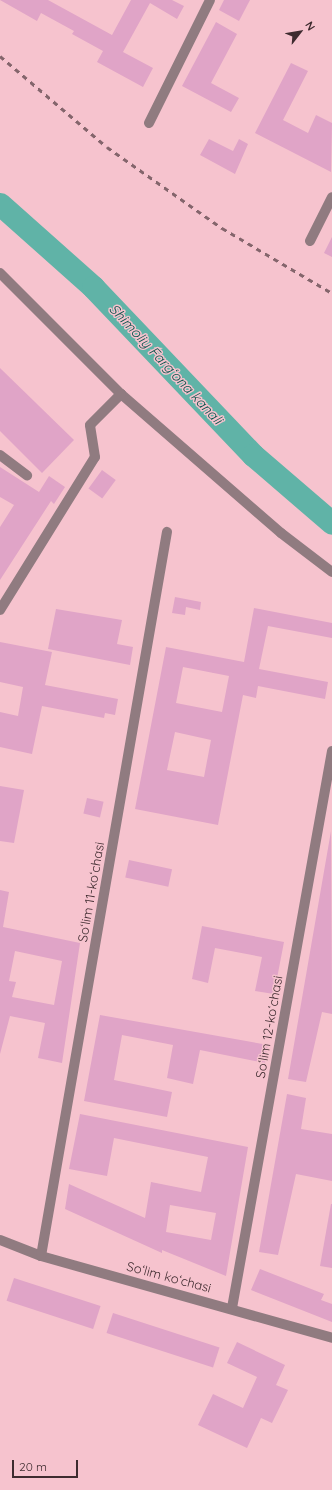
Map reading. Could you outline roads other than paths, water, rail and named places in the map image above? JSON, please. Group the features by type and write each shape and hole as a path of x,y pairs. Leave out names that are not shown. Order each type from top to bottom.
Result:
{"street":[{"path":"149,123 210,0"},
{"path":"310,241 332,197"},
{"path":"0,273 121,394 281,533 332,572"},
{"path":"0,610 95,457 90,425 121,394"},
{"path":"0,455 27,475"},
{"name":"Soʻlim 11-koʻchasi","path":"41,1256 167,532"},
{"name":"Soʻlim 12-koʻchasi","path":"232,1308 332,751"},
{"name":"Soʻlim koʻchasi","path":"0,1240 41,1256 232,1308 332,1338"}],"waterway":[{"name":"Shimoliy Fargʻona kanali","path":"0,204 93,287 253,455 332,523"}],"railway":[{"path":"0,56 107,147 222,228 332,293"}]}
